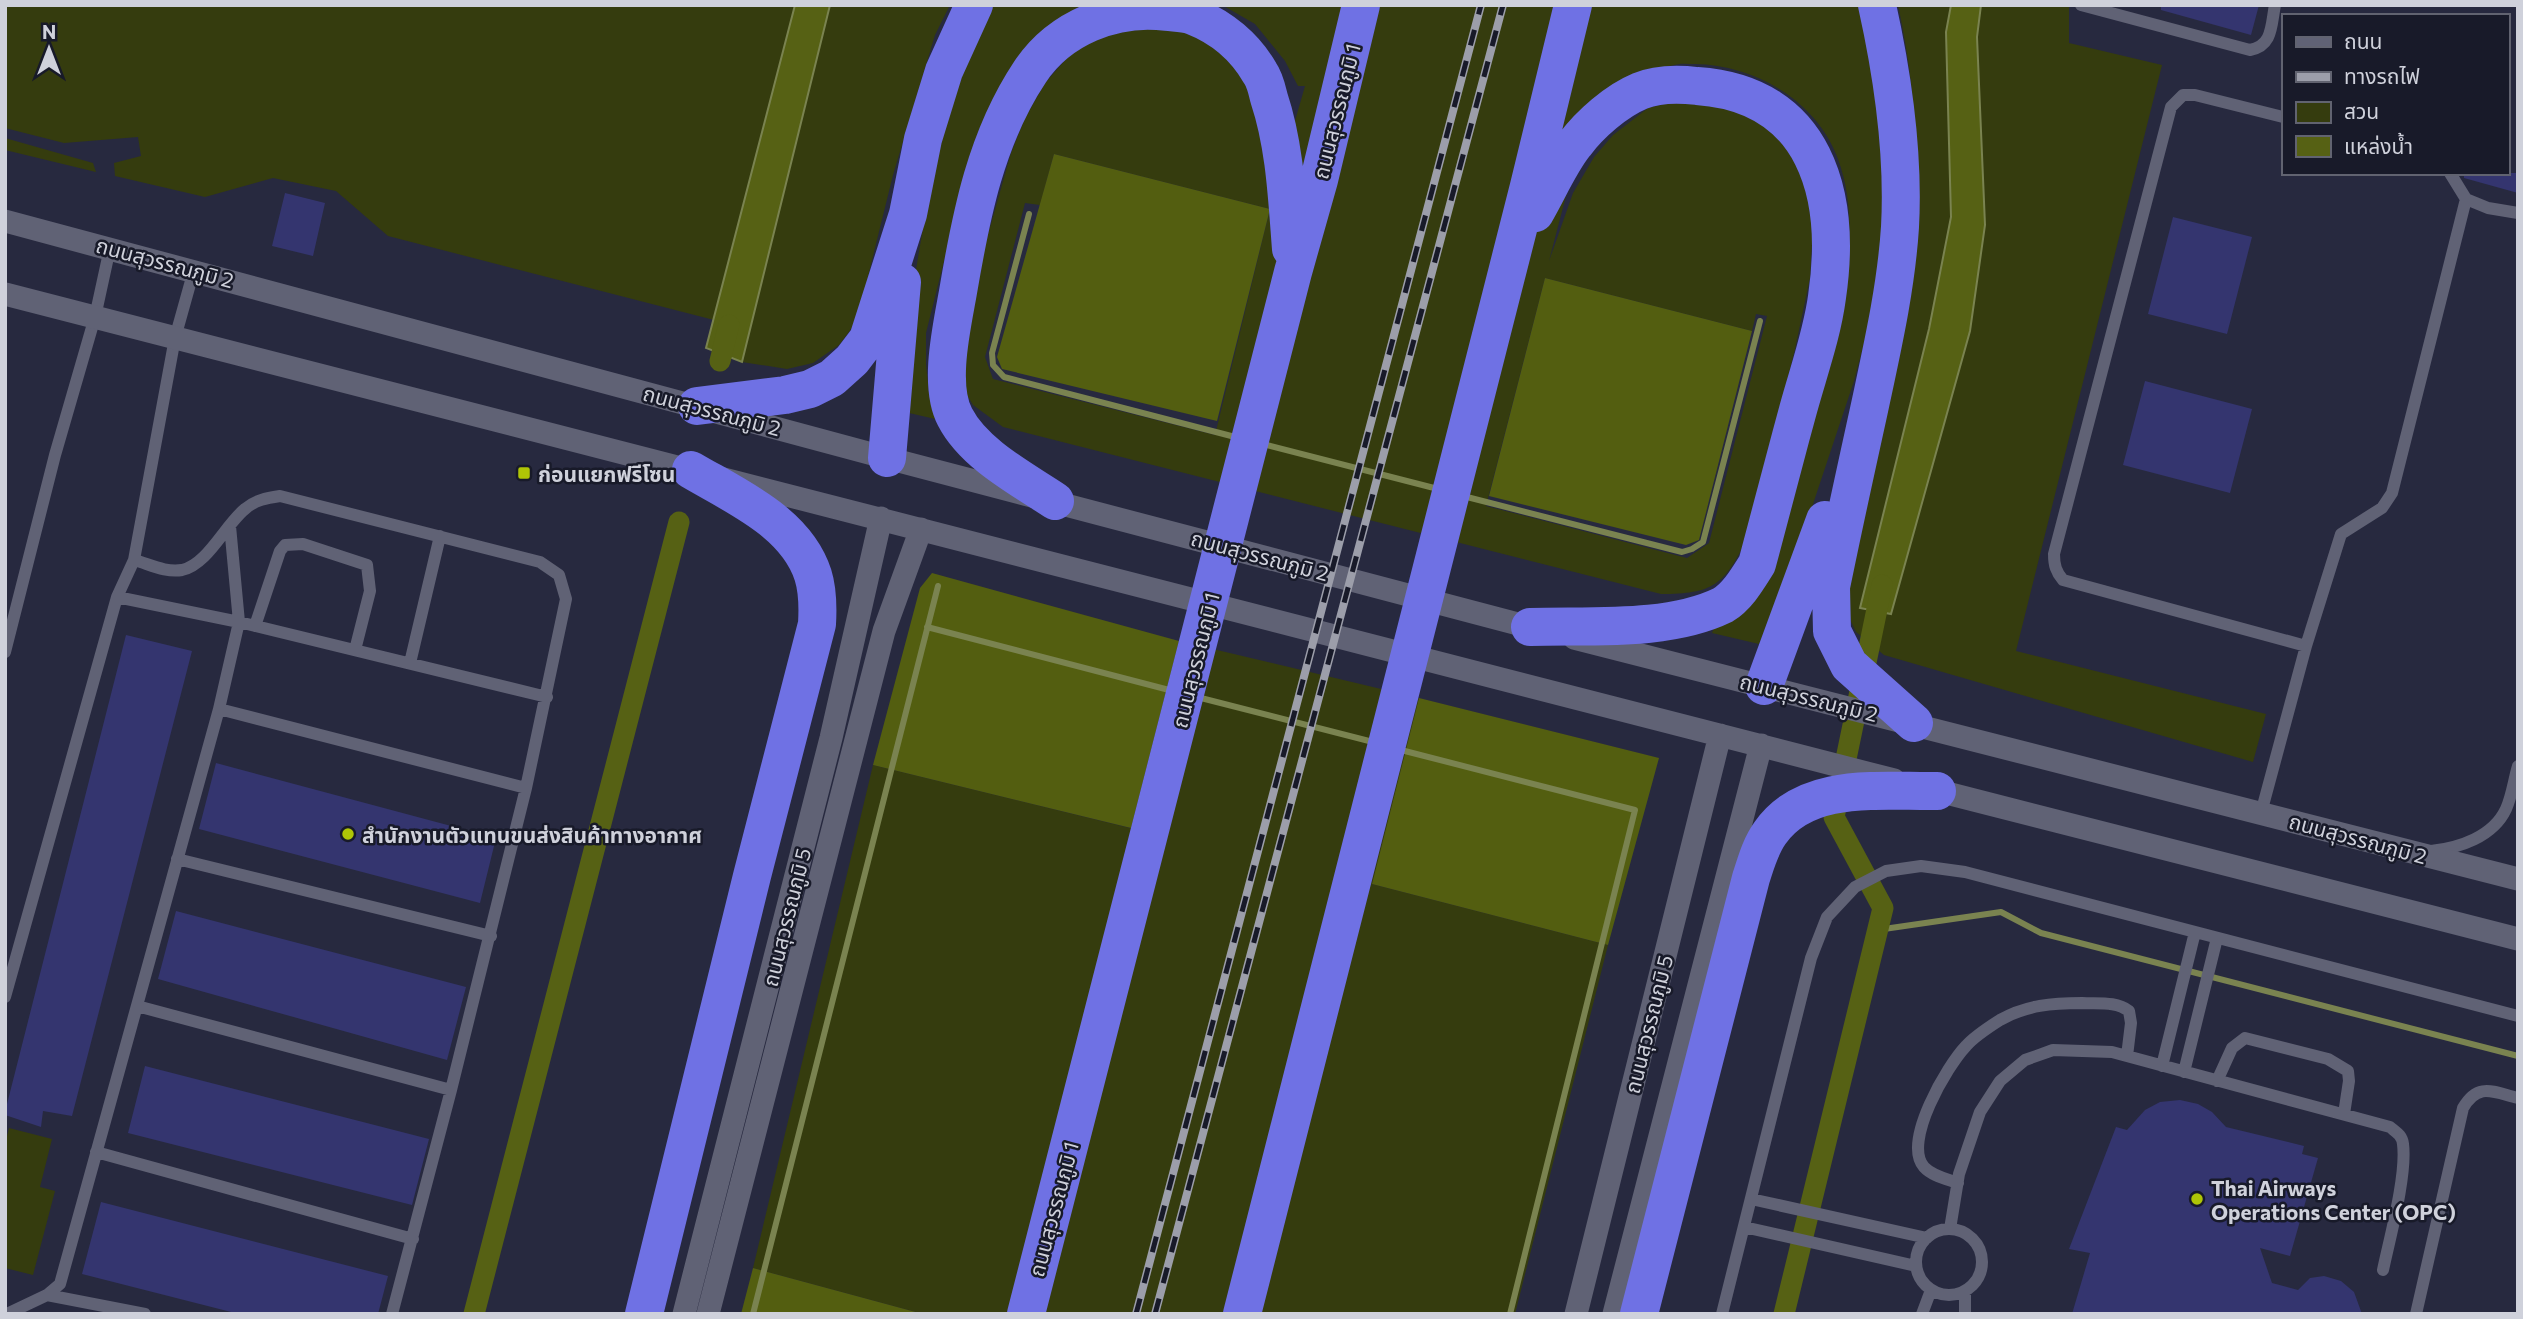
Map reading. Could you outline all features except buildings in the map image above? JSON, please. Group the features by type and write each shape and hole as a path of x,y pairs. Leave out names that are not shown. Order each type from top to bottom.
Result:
{"highway":[{"path":"887,457 908,214 923,139 944,71 974,5"},
{"name":"ถนนสุวรรณภูมิ 1","path":"1026,1314 1362,5"},
{"path":"1242,1314 1573,5"},
{"path":"1877,5 1888,53 1896,120 1900,225 1893,293 1830,587 1832,631 1849,665 1914,723"},
{"path":"1055,501 995,461 954,416 948,388 947,359 973,208 992,146 1031,71 1063,36 1105,16 1147,9 1192,15 1235,40 1262,74 1276,119 1286,181 1293,272"},
{"path":"1512,251 1573,145 1598,118 1640,91 1678,84 1719,87 1755,98 1786,120 1805,143 1825,186 1830,224 1829,279 1821,323 1757,564 1737,593 1724,604 1690,616 1646,624 1530,627"},
{"path":"697,406 785,395 810,389 832,378 852,360 868,339 908,214"},
{"path":"1764,685 1875,383"},
{"path":"645,1314 752,876 817,624 818,600 813,574 799,547 778,525 691,470"},
{"path":"1639,1314 1759,852 1769,835 1790,812 1816,799 1837,794 1937,790"}],"street":[{"name":"ถนนสุวรรณภูมิ 2","path":"5,221 1530,627 2518,879"},
{"path":"5,294 2518,939"},
{"name":"ถนนสุวรรณภูมิ 5","path":"684,1314 831,738 881,518"},
{"name":"ถนนสุวรรณภูมิ 5","path":"709,1314 884,631 921,529"},
{"name":"ถนนสุวรรณภูมิ 5","path":"1576,1314 1720,735"},
{"name":"ถนนสุวรรณภูมิ 5","path":"1614,1314 1761,745"}],"lane":[{"path":"2081,5 2250,50 2260,48 2266,43 2276,5"},
{"path":"2282,117 2195,95 2183,95 2171,107 2054,554 2054,564 2063,580 2306,646"},
{"path":"2451,175 2466,200 2487,208 2518,213"},
{"path":"2261,813 2306,646 2341,534 2360,519 2382,508 2392,493 2466,200"},
{"path":"5,652 55,455 95,317 110,248"},
{"path":"5,997 117,597 134,560 175,338 194,270"},
{"path":"134,560 167,570 183,570 200,560 245,508 263,498 280,496 540,562 559,575 566,599 547,697 491,936 392,1314"},
{"path":"7,1314 47,1294 60,1284 219,709 239,622 230,526"},
{"path":"410,663 440,536"},
{"path":"256,626 280,551 285,545 303,544 367,565 370,591 355,650"},
{"path":"117,597 239,622 547,697"},
{"path":"219,709 526,788"},
{"path":"2417,853 2453,848 2487,832 2506,810 2518,766"},
{"path":"177,859 491,936"},
{"path":"1722,1314 1811,958 1827,917 1855,887 1886,871 1922,866 1965,872 2518,1016"},
{"path":"2162,1066 2195,932"},
{"path":"2184,1072 2217,938"},
{"path":"1958,1183 1925,1168 1920,1160 1919,1151 1929,1104 1948,1068 1967,1045 2000,1020 2026,1008 2054,1003 2113,1004 2129,1011 2131,1023 2127,1056"},
{"path":"136,1006 451,1090"},
{"path":"2217,1080 2232,1048 2245,1038 2328,1059 2347,1071 2349,1081 2344,1114"},
{"path":"1951,1229 1958,1183 1980,1112 2000,1081 2025,1060 2053,1049 2112,1052 2390,1127 2400,1135 2403,1144 2401,1176 2383,1270"},
{"path":"2416,1314 2463,1108 2471,1095 2480,1090 2518,1098"},
{"path":"96,1152 413,1239"},
{"path":"1751,1199 1927,1238"},
{"path":"1744,1227 1916,1266"},
{"path":"1951,1229 1970,1237 1981,1255 1979,1276 1965,1291 1948,1295 1931,1290 1924,1284 1916,1266 1916,1256 1927,1238 1934,1233 1951,1229"},
{"path":"1922,1314 1931,1290"},
{"path":"1965,1291 1965,1314"},
{"path":"47,1294 145,1314"}],"shaded area":[{"path":"5,5 2518,5 2518,1314 5,1314"},
{"path":"1054,154 1270,209 1217,421 1002,369 997,357"},
{"path":"1545,278 1752,331 1699,540 1686,545 1489,496"},
{"path":"932,573 1179,641 1131,828 873,765 920,588"},
{"path":"1419,698 1659,758 1608,945 1372,884"},
{"path":"753,1268 923,1314 741,1314"}],"green space":[{"path":"5,5 795,5 714,320 388,236 336,191 273,178 205,197 115,176 114,163 141,156 138,137 64,143 5,128"},
{"path":"830,5 950,5 935,35 893,175 857,321 839,345 813,363 787,369 742,362"},
{"path":"990,5 1082,5 1051,24 958,205 926,333 929,393 944,421 896,410 920,243 937,161 959,79"},
{"path":"1222,5 1862,5 1886,174 1878,290 1854,381 1811,510 1759,644 1712,633 1847,281 1849,220 1846,190 1838,159 1815,120 1781,90 1740,71 1718,66 1674,65 1640,77 1589,108 1549,261 1573,193 1594,157 1613,135 1648,108 1681,100 1718,101 1776,131 1803,170 1813,225 1810,278 1795,349 1747,538 1732,567 1715,584 1705,589 1661,594 1003,427 973,405 959,382 955,351 1011,153 1025,118 1045,83 1074,50 1111,29 1191,29 1254,80 1272,201 1305,86 1298,86 1285,61 1255,24","holes":["1054,154 1270,209 1215,435 993,379 985,357 1025,203 1040,205","1545,278 1752,331 1756,314 1767,316 1709,543 1687,558 1486,506"]},
{"path":"1898,5 1951,5 1946,33 1951,216 1929,329 1891,614 1970,331 1985,225 1977,37 1981,5 2069,5 2069,43 2162,65 2016,651 2266,714 2253,762 1884,655 1856,632 1844,607 1917,173 1912,89"},
{"path":"5,138 93,163 96,172 5,150"},
{"path":"1179,641 1419,698 1372,884 1608,945 1515,1314 923,1314 753,1268 873,765 1130,828"},
{"path":"9,1128 52,1139 40,1187 55,1191 33,1275 5,1268 5,1144"}],"water":[{"path":"795,5 830,5 742,362 706,348"},
{"path":"1951,5 1981,5 1977,37 1985,225 1970,331 1891,614 1860,608 1929,329 1951,217 1946,32"}],"waterway":[{"path":"1029,214 992,353 993,365 1004,377 1239,438"},
{"path":"1463,496 1682,552 1692,549 1703,542 1760,321"},
{"path":"720,361 729,325"},
{"path":"1263,444 1438,489"},
{"path":"474,1314 679,522"},
{"path":"1784,1314 1883,908 1834,817 1882,585"},
{"path":"753,1314 938,586"},
{"path":"927,627 1173,691"},
{"path":"1197,697 1373,742"},
{"path":"1397,749 1635,810 1510,1314"},
{"path":"1877,930 2001,912 2041,933 2518,1056"}],"railway":[{"path":"1136,1314 1481,5"},
{"path":"1155,1314 1503,5"}],"place":[{"name":"ก่อนแยกฟรีโซน","path":"524,473"},
{"name":"สำนักงานตัวแทนขนส่งสินค้าทางอากาศ","path":"348,834"},
{"name":"Thai Airways Operations Center (OPC)","path":"2197,1199"}]}
